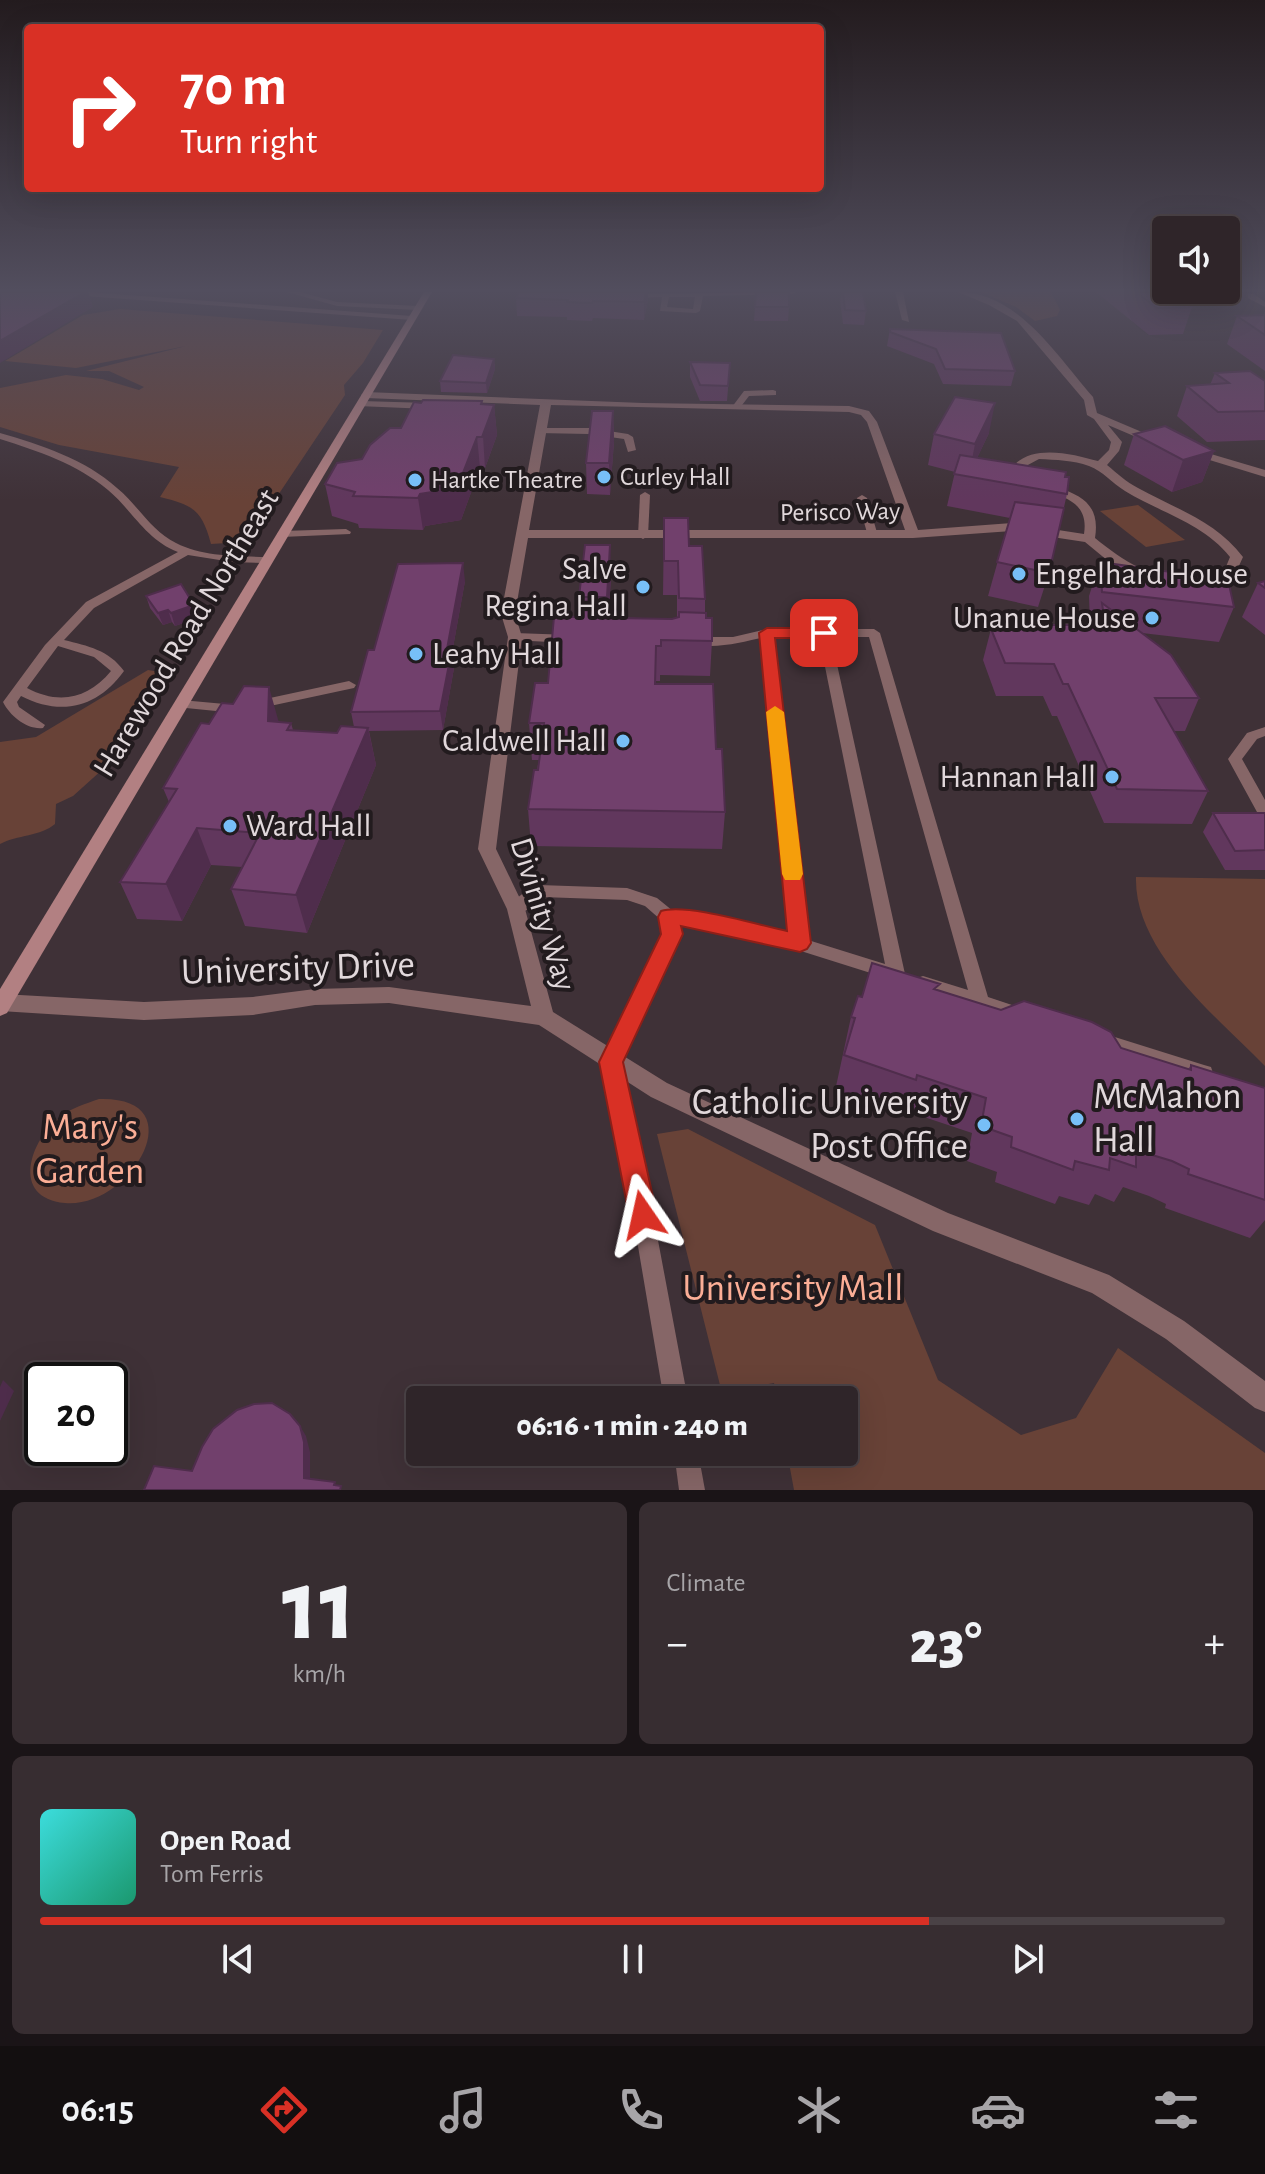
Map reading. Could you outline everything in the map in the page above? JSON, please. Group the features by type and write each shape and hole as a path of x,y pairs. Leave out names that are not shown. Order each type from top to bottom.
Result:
{"street":[{"name":"Harewood Road Northeast","path":"1,1005 387,362"},
{"path":"1057,362 1089,399 1092,415 1117,442 1114,451 1100,466"},
{"name":"Perisco Way","path":"364,400 849,409 865,413 872,422 913,534 522,534"},
{"name":"Divinity Way","path":"544,1017 516,909 487,849 515,637 508,614 546,402"},
{"path":"1092,415 1168,445"},
{"path":"1180,449 1265,474"},
{"path":"913,534 1012,527 1089,539 1121,565 1163,580 1201,583 1219,581 1228,576 1237,557 1227,542 1205,526 1127,487 1100,466 1039,456 1027,459 1020,465 1027,476 1079,500 1090,520 1089,539"},
{"name":"University Drive","path":"1,1005 144,1011 253,1006 315,997 389,995 544,1017 659,1090 942,1223 1100,1284 1175,1330 1265,1398"}],"lane":[{"path":"736,407 747,393 773,393"},
{"path":"364,400 494,409"},
{"path":"541,431 612,433 628,437 631,450"},
{"path":"0,436 50,453 97,477 114,489 161,539 187,551 267,560"},
{"path":"643,536 645,495"},
{"path":"862,498 873,536"},
{"path":"282,534 346,532"},
{"path":"38,725 10,705 11,697 55,641 90,605 187,551"},
{"path":"767,633 800,943"},
{"path":"672,640 733,641 767,633 874,633 980,1001"},
{"path":"824,633 896,974"},
{"path":"515,637 580,639"},
{"path":"18,689 35,699 51,703 77,703 100,691 118,671 112,660 98,653 55,641"},
{"path":"181,704 239,709 349,685"},
{"path":"1262,808 1235,759 1252,736 1265,731"},
{"path":"516,909 539,891 627,894 651,902 669,917 687,918 800,943 1044,1022"},
{"path":"669,917 672,934 611,1062 638,1187 674,1386"},
{"path":"1083,1035 1222,1082"},
{"path":"688,1466 692,1490"}],"green space":[{"path":"10,362 108,362 76,368"},
{"path":"124,362 364,362 344,385 345,395 252,534 243,542 211,544 200,516 188,506 160,497 179,467 59,445 0,427 0,388 66,375 102,379 139,390 144,387 109,371 86,371"},
{"path":"1138,505 1185,540 1146,547 1100,511"},
{"path":"148,670 166,673 103,769 73,796 56,804 55,824 43,831 0,844 0,742 36,737"},
{"path":"1136,877 1265,879 1265,1066 1203,1004 1163,956 1139,904"},
{"name":"Mary's Garden","path":"99,1099 128,1103 144,1115 149,1132 144,1152 131,1172 112,1189 89,1200 65,1203 48,1199 37,1191 31,1180 34,1153 40,1139 64,1114"},
{"name":"University Mall","path":"688,1129 875,1225 938,1380 1021,1435 1076,1418 1118,1348 1265,1453 1265,1490 794,1490 790,1466 858,1466 858,1386 775,1386 774,1383 720,1386 657,1134"}],"building":[{"path":"450,362 493,362 486,383 440,381"},
{"path":"690,362 730,363 728,386 700,385"},
{"path":"942,362 1012,362 1015,371 945,369"},
{"path":"1250,371 1265,381 1265,411 1218,412 1187,386 1229,383 1215,373"},
{"path":"955,397 995,403 975,444 934,434"},
{"path":"423,400 482,401 481,404 494,405 482,437 477,437 457,488 420,494 418,498 353,496 355,492 325,484 337,463 362,459 370,445 390,428 401,428 414,402 421,403"},
{"path":"592,411 613,411 609,463 586,463"},
{"path":"1165,426 1214,451 1183,460 1134,434"},
{"path":"960,455 1066,472 1065,477 1069,477 1067,494 954,474"},
{"path":"1015,502 1064,508 1049,573 997,562"},
{"path":"664,518 688,518 689,546 702,546 705,599 679,598 678,561 664,561"},
{"path":"585,545 610,545 607,597 579,597"},
{"path":"1100,562 1228,580 1234,607 1102,592"},
{"name":"Leahy Hall","path":"463,563 447,649 452,649 440,711 351,712 368,650 374,650 398,564"},
{"path":"181,584 194,605 171,613 168,610 158,613 146,596"},
{"path":"1102,603 1171,655 1199,698 1155,698 1208,791 1117,789 1068,684 1063,684 1054,664 1005,663 991,629 1029,625 1105,625"},
{"path":"578,610 606,611 605,617 616,618 672,619 679,617 679,612 706,613 706,618 712,618 712,641 661,640 661,646 656,646 655,684 713,684 716,749 722,749 725,812 528,809 534,770 538,770 544,723 529,723 535,683 548,683 554,617 577,617"},
{"path":"244,686 269,687 268,721 291,723 287,730 337,733 341,726 368,728 296,895 231,889 260,833 197,828 166,884 120,882 177,789 163,788 201,723 209,724 222,703 233,704"},
{"path":"1213,813 1265,813 1265,850 1235,851"},
{"name":"McMahon Hall","path":"872,963 940,984 934,989 1001,1010 1024,1001 1092,1022 1111,1032 1121,1048 1191,1070 1191,1065 1265,1088 1265,1200 1188,1174 1189,1169 1172,1161 1136,1150 1136,1167 1110,1158 1109,1170 1075,1161 1073,1170 1011,1147 1012,1137 981,1126 986,1098 917,1075 916,1080 844,1055 855,1018 851,1017 858,996 862,997"},
{"path":"272,1403 290,1414 300,1426 304,1442 304,1478 335,1482 334,1485 341,1486 340,1490 144,1490 154,1466 192,1471 213,1429 237,1410 254,1404"}],"slow traffic":[{"path":"775,712 792,874"}],"place":[{"name":"Curley Hall","path":"604,477"},
{"name":"Hartke Theatre","path":"415,480"},
{"name":"Engelhard House","path":"1019,574"},
{"name":"Salve Regina Hall","path":"643,587"},
{"name":"Unanue House","path":"1152,618"},
{"name":"Leahy Hall","path":"416,654"},
{"name":"Caldwell Hall","path":"623,741"},
{"name":"Hannan Hall","path":"1112,777"},
{"name":"Ward Hall","path":"230,826"},
{"name":"McMahon Hall","path":"1077,1119"},
{"name":"Catholic University Post Office","path":"984,1125"}],"route":[{"path":"643,1215 611,1062 672,934 669,917 687,918 800,943 767,633 824,633"}]}
